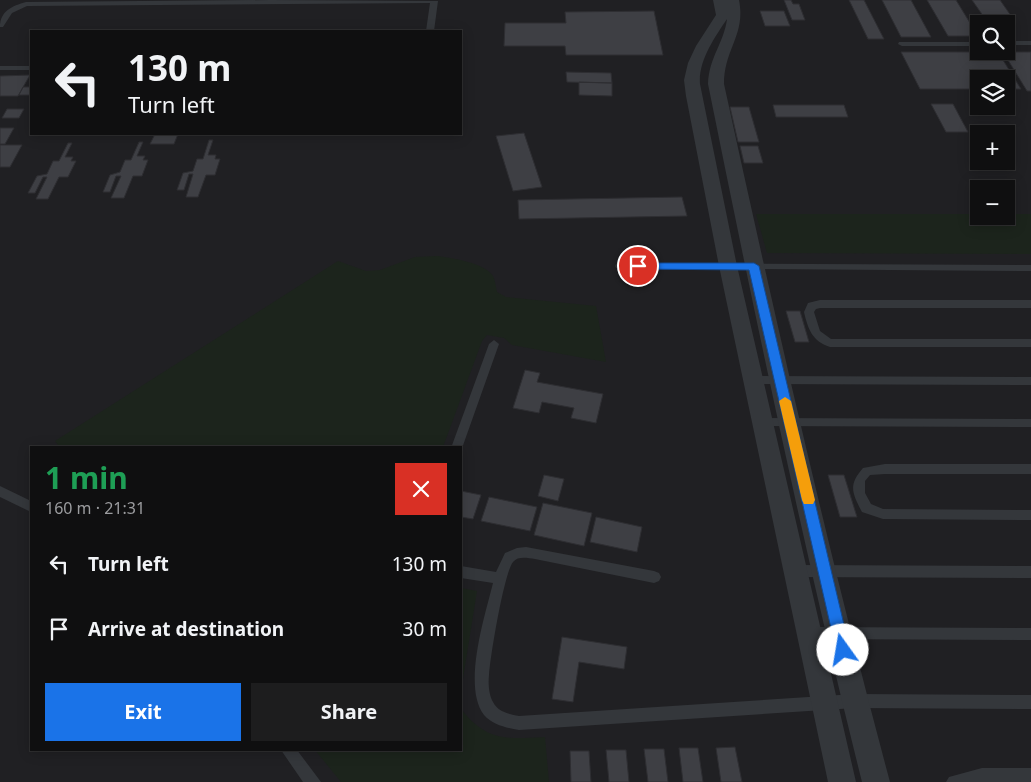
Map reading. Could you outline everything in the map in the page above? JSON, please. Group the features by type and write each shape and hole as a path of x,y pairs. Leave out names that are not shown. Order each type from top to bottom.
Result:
{"street":[{"path":"720,0 723,14 703,50 692,79 728,266 842,782"},
{"path":"732,0 736,15 732,34 718,63 716,84 780,381 855,701 876,782"}],"lane":[{"path":"0,25 9,11 26,4 434,1 430,30"},
{"path":"902,44 970,44"},
{"path":"1015,44 1031,44"},
{"path":"0,68 30,68"},
{"path":"620,266 1031,268"},
{"path":"1031,304 820,304 812,306 809,312 815,333 821,340 830,343 1031,343"},
{"path":"458,446 494,344"},
{"path":"753,380 1031,381"},
{"path":"762,422 1031,424"},
{"path":"1031,469 867,470 859,480 860,493 866,508 883,514 1031,515"},
{"path":"0,491 30,506"},
{"path":"654,577 524,552 513,554 506,560 501,579 482,672 485,704 494,715 507,721 519,723 824,702 1031,702"},
{"path":"794,571 1031,572"},
{"path":"462,572 501,579"},
{"path":"808,633 1031,634"},
{"path":"289,751 313,782"},
{"path":"954,782 982,776 1031,776"}],"shaded area":[{"path":"0,0 1031,0 1031,782 0,782"},
{"path":"756,214 970,214 970,225 1015,225 1015,214 1031,214 1031,254 767,253"},
{"path":"438,256 476,264 489,271 493,276 497,292 506,297 596,306 606,362 512,345 504,338 487,335 482,341 443,446 59,446 55,441 338,261 366,271 380,270 415,257"},
{"path":"462,588 477,591 462,685"},
{"path":"462,710 480,728 489,733 509,738 545,737 549,782 341,782 316,751 462,751"}],"building":[{"path":"784,0 791,0 793,4 799,4 805,20 792,20"},
{"path":"849,0 864,0 884,39 868,39"},
{"path":"882,0 911,0 931,37 901,37"},
{"path":"927,0 956,0 970,23 970,36 948,36"},
{"path":"972,0 1000,0 1010,15 982,15"},
{"path":"654,11 663,55 566,55 565,46 504,46 505,23 566,23 565,12"},
{"path":"760,11 784,11 790,26 765,26"},
{"path":"901,52 970,52 970,60 1003,60 1009,70 970,70 970,89 920,89"},
{"path":"1015,52 1031,52 1031,91 1027,91 1008,60 1015,60"},
{"path":"566,72 611,73 612,83 567,82"},
{"path":"30,75 18,96 0,96 0,76"},
{"path":"1015,79 1021,89 1015,89"},
{"path":"579,82 612,83 612,96 579,95"},
{"path":"23,87 30,87 30,95 19,95"},
{"path":"931,104 953,104 968,132 946,132"},
{"path":"773,105 844,105 848,117 776,117"},
{"path":"730,107 749,107 759,142 738,142"},
{"path":"7,109 24,109 19,118 2,118"},
{"path":"0,128 14,128 5,144 0,144"},
{"path":"524,133 542,187 513,191 496,136"},
{"path":"154,135 178,135 174,144 150,144"},
{"path":"209,140 213,140 208,155 216,155 215,159 220,159 215,175 206,175 198,197 186,197 193,174 189,174 184,190 177,190 183,173 193,171 197,159 203,159"},
{"path":"139,142 143,142 137,156 145,156 143,160 148,160 142,176 133,176 124,198 111,198 121,176 116,176 110,192 103,192 110,175 120,172 125,160 131,160"},
{"path":"68,143 72,143 65,157 73,157 71,161 76,161 68,177 59,177 48,199 36,199 47,177 43,177 35,193 28,193 37,176 47,174 53,161 59,161"},
{"path":"0,145 22,145 10,167 0,167"},
{"path":"740,146 758,146 763,163 744,163"},
{"path":"682,197 687,216 519,219 518,200"},
{"path":"786,311 800,311 809,342 795,342"},
{"path":"525,370 540,373 537,382 603,394 596,423 571,418 574,408 542,402 539,413 513,408"},
{"path":"544,475 564,479 558,501 538,496"},
{"path":"828,475 844,475 857,517 840,517"},
{"path":"462,491 481,495 473,519 462,517"},
{"path":"489,497 537,507 530,531 481,521"},
{"path":"543,503 592,513 584,546 534,535"},
{"path":"596,517 642,527 637,552 590,542"},
{"path":"562,637 627,647 624,669 579,662 573,702 552,699"},
{"path":"735,747 742,782 721,782 716,748"},
{"path":"679,748 698,748 703,782 683,782"},
{"path":"644,749 664,749 668,782 648,782"},
{"path":"606,750 626,750 629,782 609,782"},
{"path":"570,751 589,751 591,782 571,782"}],"slow traffic":[{"path":"785,401 808,500"}],"route":[{"path":"638,266 754,266 843,650"}]}
